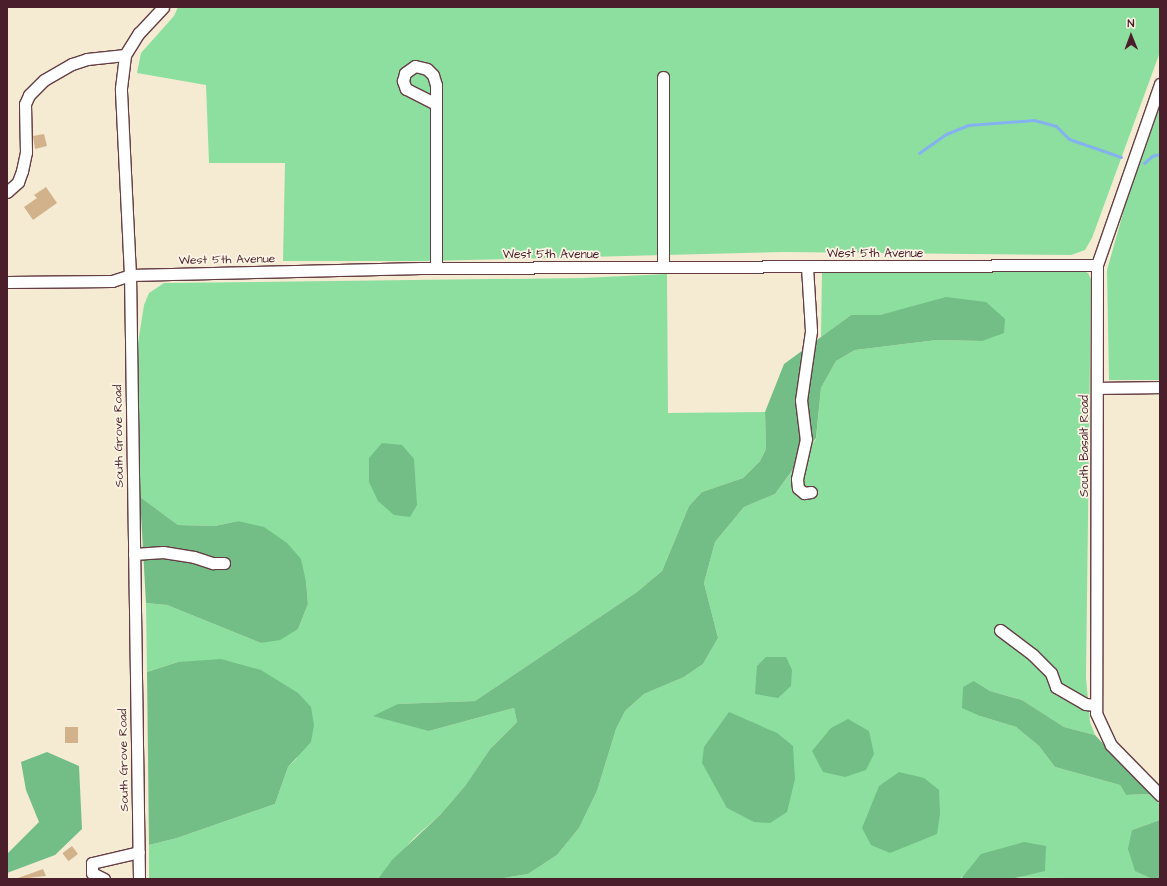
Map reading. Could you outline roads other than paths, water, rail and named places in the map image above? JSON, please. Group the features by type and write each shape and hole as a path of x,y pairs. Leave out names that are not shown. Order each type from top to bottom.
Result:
{"street":[{"name":"South Grove Road","path":"139,879 130,275 120,88 125,55 139,33 163,7"},
{"path":"7,192 18,182 22,170 26,152 25,104 29,95 44,80 72,64 87,59 125,55"},
{"path":"663,77 663,267"},
{"name":"South Basalt Road","path":"1160,84 1097,265 1099,388 1096,705 1096,713 1111,745 1160,795"},
{"path":"436,104 436,268"},
{"name":"West 5th Avenue","path":"7,282 112,281 130,275 436,268 1097,265"},
{"path":"807,267 811,338 801,400 806,439 797,479 798,488 804,493 811,492"},
{"path":"1099,388 1160,387"},
{"path":"134,554 163,552 194,557 213,563 224,563"},
{"path":"1000,630 1033,655 1051,673 1056,687 1085,704 1096,705"},
{"path":"104,879 92,873 92,863 139,852"}],"waterway":[{"path":"919,153 946,134 968,125 1034,120 1056,126 1069,139 1121,157"},
{"path":"1144,163 1152,156 1160,154"}]}
